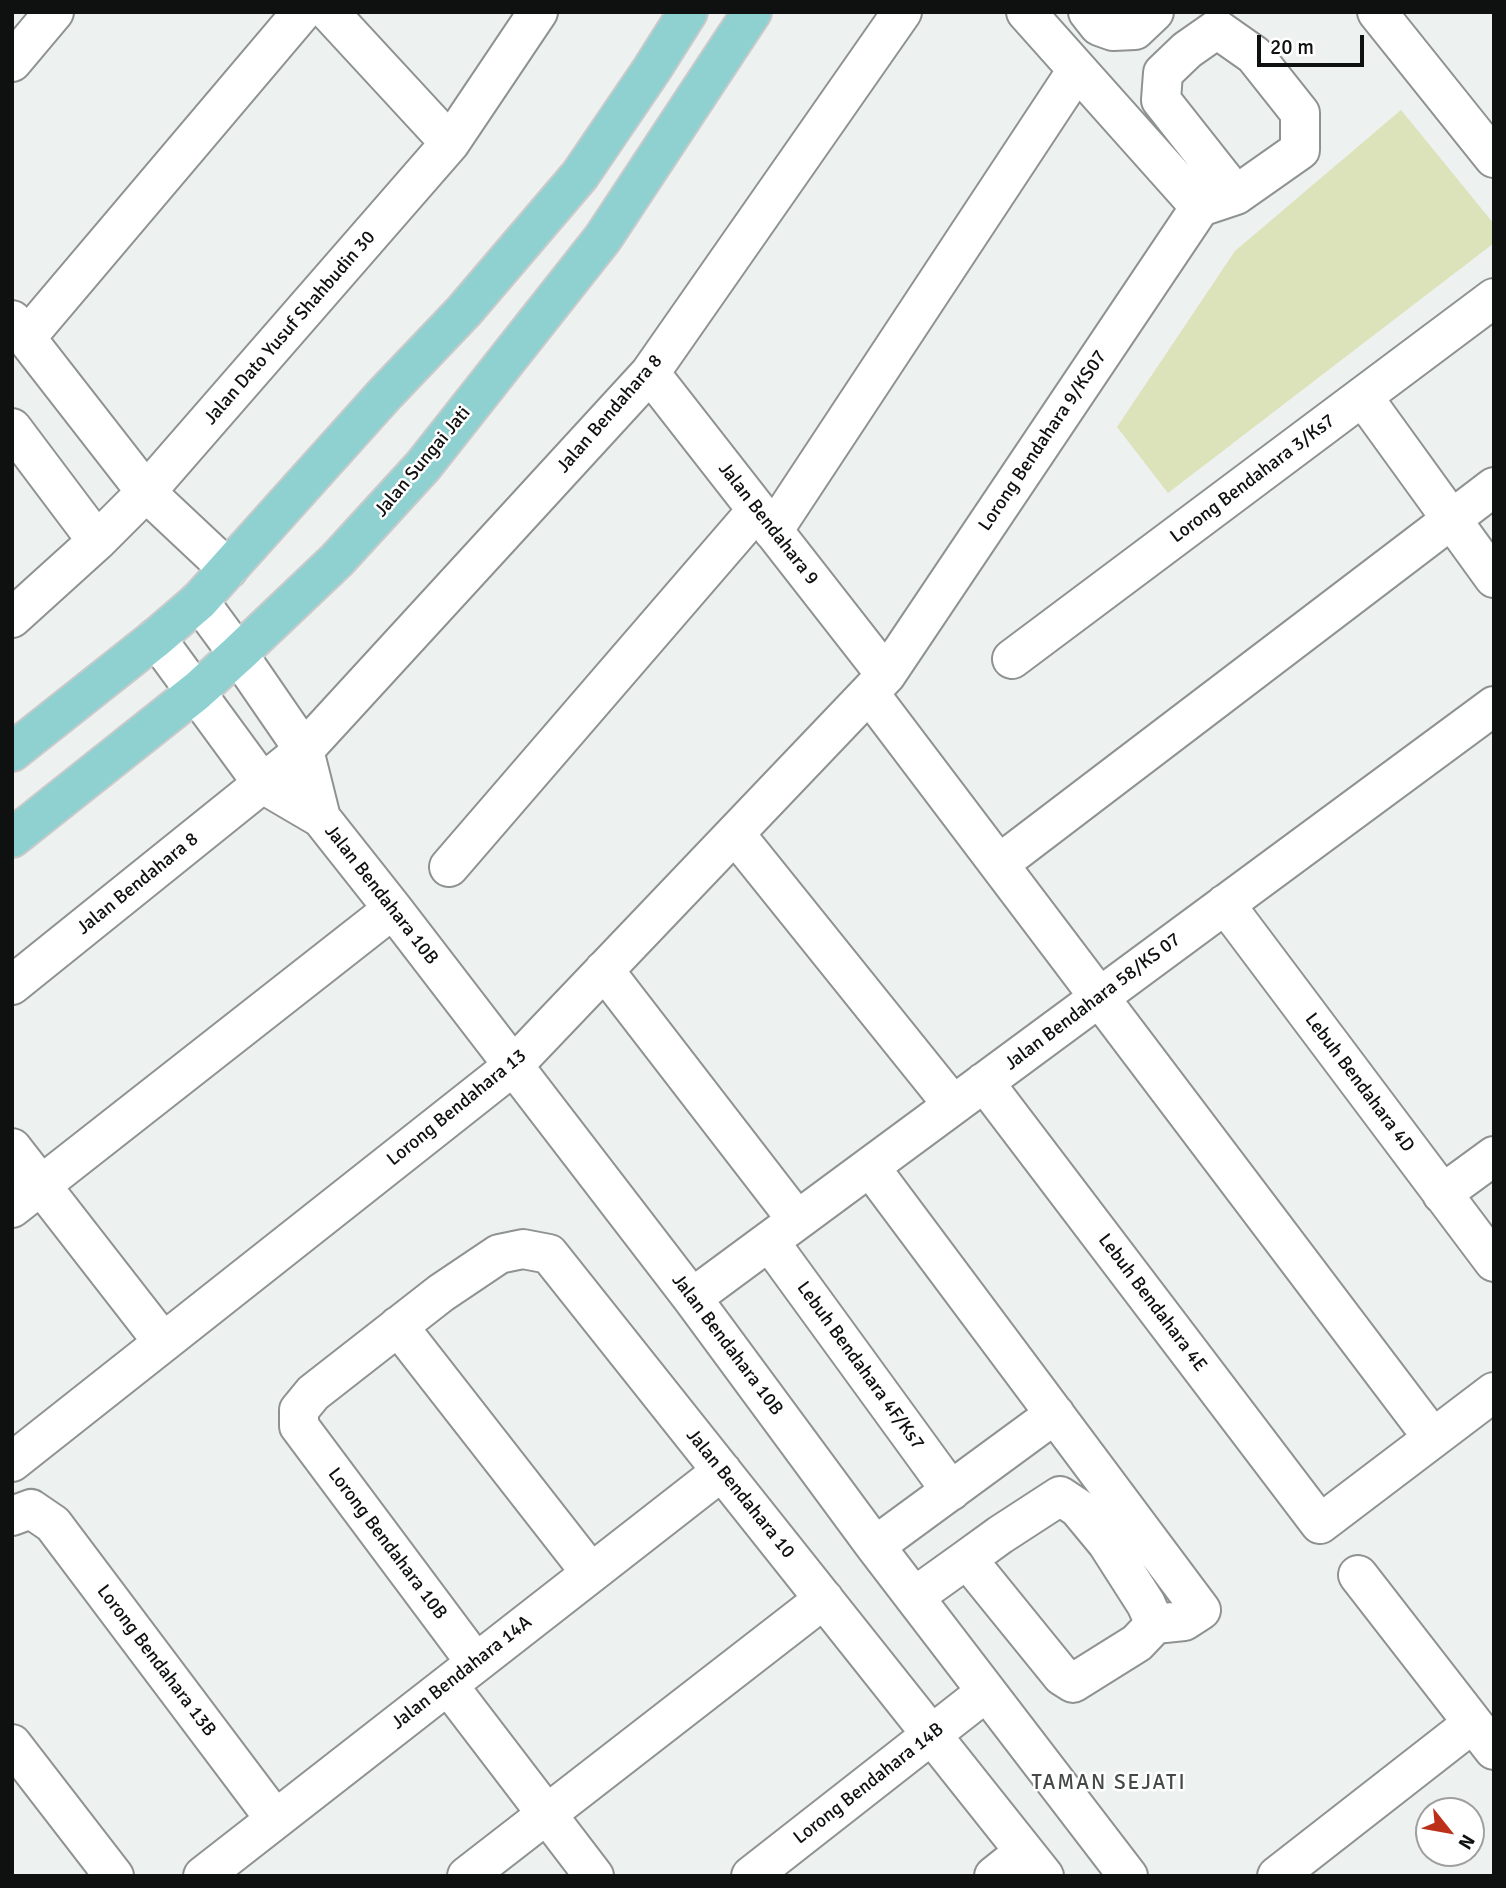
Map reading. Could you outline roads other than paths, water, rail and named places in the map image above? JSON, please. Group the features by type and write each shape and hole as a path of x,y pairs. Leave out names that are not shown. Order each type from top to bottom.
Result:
{"main road":[{"path":"12,752 199,601 384,395 464,312 580,175 688,12"},
{"name":"Jalan Sungai Jati","path":"12,838 197,691 239,654 337,560 423,466 603,238 752,12"}],"street":[{"path":"12,62 54,12"},
{"path":"228,569 146,492 19,329 303,12"},
{"path":"329,12 450,144"},
{"name":"Jalan Dato Yusuf Shahbudin 30","path":"12,618 97,541 146,492 450,144 538,12"},
{"name":"Jalan Bendahara 8","path":"12,985 304,750 650,373 902,12"},
{"path":"1026,12 1200,207 1236,195"},
{"path":"1088,12 1099,26 1114,31 1135,30 1154,12"},
{"path":"1377,12 1494,158"},
{"path":"449,867 765,521 1077,70"},
{"name":"Lorong Bendahara 9/KS07","path":"877,684 1200,207"},
{"name":"Lorong Bendahara 3/Ks7","path":"1012,659 1494,298"},
{"name":"Jalan Bendahara 9","path":"650,373 765,521 999,864 1433,1438"},
{"path":"1363,397 1494,578"},
{"path":"12,428 97,541"},
{"path":"999,864 1494,487"},
{"name":"Jalan Bendahara 10B","path":"199,601 239,654 304,750 321,818"},
{"name":"Jalan Bendahara 10B","path":"156,638 263,784 321,818 393,909 692,1298 875,1546 1128,1876"},
{"name":"Lorong Bendahara 13","path":"12,1462 513,1066 877,684"},
{"name":"Jalan Bendahara 58/KS 07","path":"692,1298 1494,706"},
{"path":"735,834 953,1105"},
{"name":"Lebuh Bendahara 4D","path":"1225,904 1494,1262"},
{"path":"27,1197 393,909"},
{"path":"604,971 783,1231"},
{"name":"Lebuh Bendahara 4E","path":"984,1083 1320,1524 1433,1438"},
{"path":"12,1149 27,1197 163,1342"},
{"path":"1442,1194 1494,1156"},
{"path":"870,1167 1201,1610 1184,1621 1155,1624 1137,1643 1073,1683 1062,1676 967,1559"},
{"name":"Lebuh Bendahara 4F/Ks7","path":"783,1231 951,1490"},
{"name":"Jalan Bendahara 10","path":"398,1326 440,1293 499,1254 523,1249 549,1254 1034,1864"},
{"path":"398,1326 591,1573"},
{"name":"Lorong Bendahara 10B","path":"398,1326 313,1394 299,1410 299,1426 462,1674 546,1813 594,1876"},
{"path":"1433,1438 1494,1392"},
{"path":"875,1546 1055,1414"},
{"name":"Jalan Bendahara 14A","path":"203,1876 722,1471"},
{"path":"914,1597 1060,1496 1078,1508 1107,1543 1146,1604 1155,1624"},
{"name":"Lorong Bendahara 13B","path":"22,1513 53,1524 275,1819"},
{"path":"1277,1876 1483,1736 1358,1575"},
{"path":"467,1876 824,1599"},
{"name":"Lorong Bendahara 14B","path":"751,1876 986,1692"},
{"path":"12,1744 114,1876"},
{"path":"994,1876 1034,1864"}],"district":[{"name":"TAMAN SEJATI","path":"1109,1783"}]}
